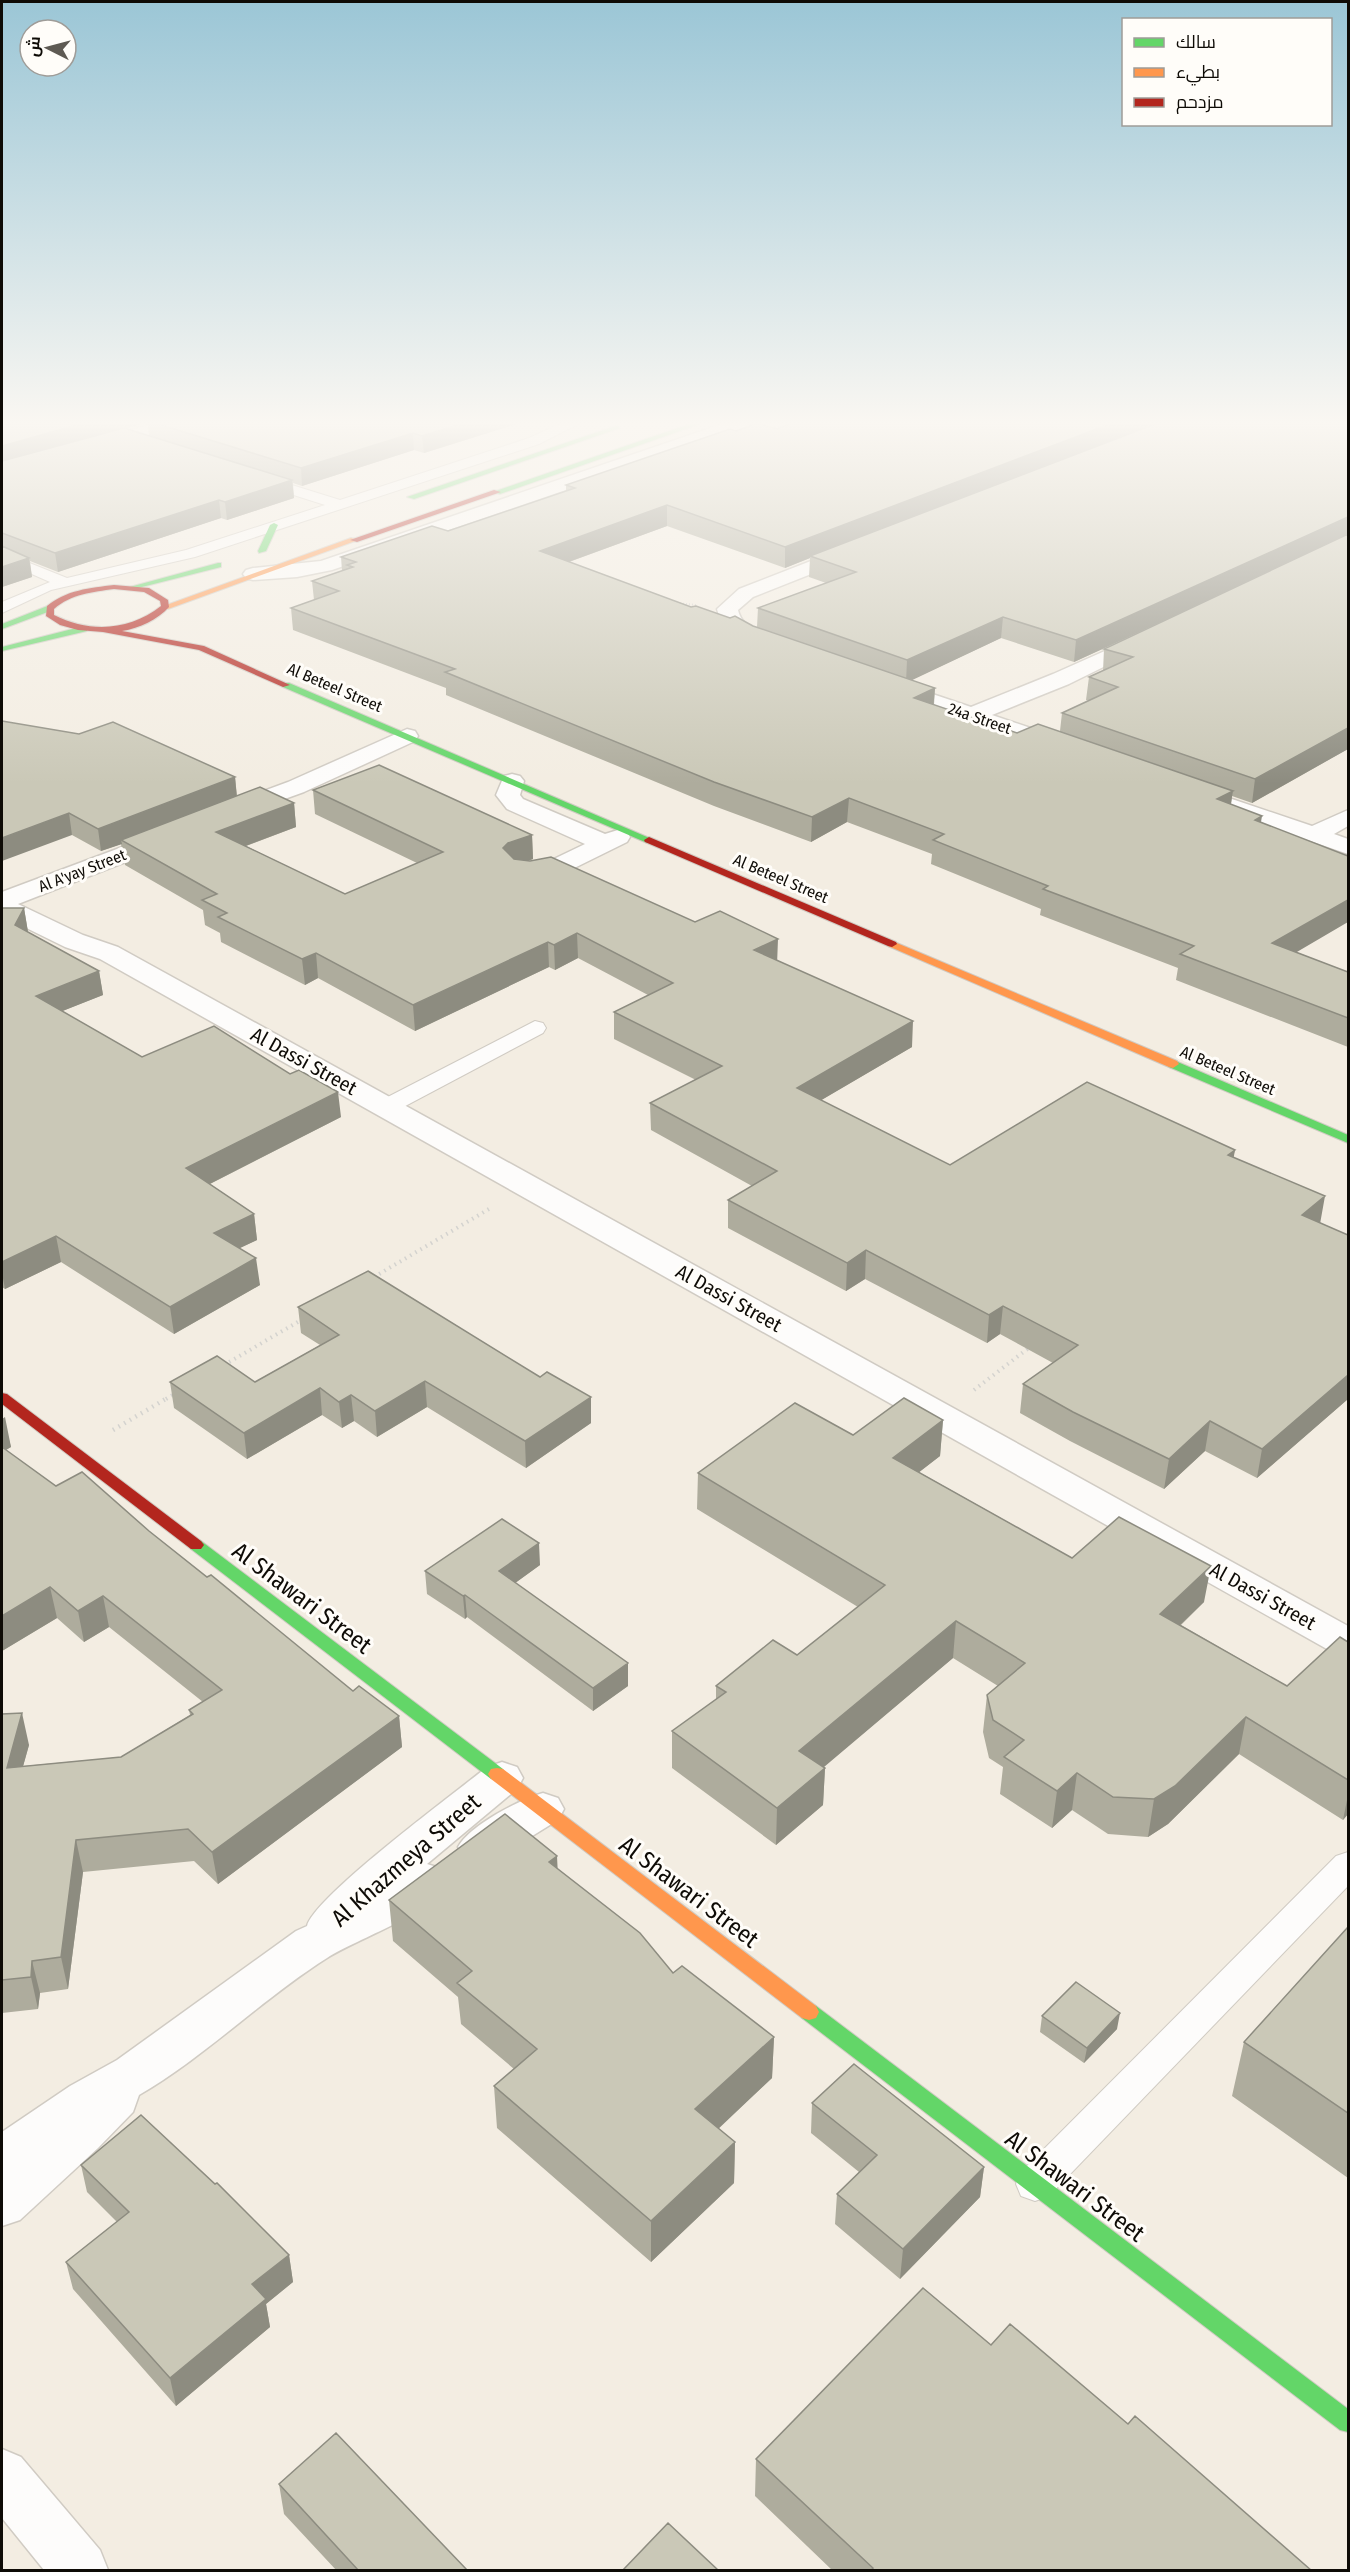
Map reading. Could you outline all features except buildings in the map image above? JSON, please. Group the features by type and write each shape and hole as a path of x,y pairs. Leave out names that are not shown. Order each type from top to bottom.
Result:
{"street":[{"path":"2,650 92,629 169,617 249,565 265,544"},
{"path":"262,551 281,544"},
{"path":"249,565 316,544"},
{"path":"249,565 297,571 325,566 389,544"},
{"path":"783,650 746,634 735,626 728,618 727,609 746,593 872,544"},
{"path":"2,627 50,608 56,602 80,592 130,588 230,562"},
{"name":"Al Beteel Street","path":"130,588 158,595 164,600 169,617 201,648"},
{"name":"Al Beteel Street","path":"50,608 50,616 56,622 153,637 201,648 1348,1139"},
{"path":"971,715 1061,679 1157,634"},
{"path":"994,723 1061,679"},
{"name":"24a Street","path":"872,680 1082,754"},
{"name":"Al A'yay Street","path":"13,896 418,741"},
{"path":"512,781 509,798 515,804 605,843"},
{"path":"1204,796 1346,844"},
{"path":"1314,835 1348,817"},
{"path":"519,874 530,878 539,876 630,832"},
{"name":"Al Dassi Street","path":"13,896 89,935 109,953"},
{"name":"Al Dassi Street","path":"2,906 74,941 109,953 1348,1643"},
{"name":"Al Shawari Street","path":"2,1397 1348,2422"},
{"name":"Al Khazmeya Street","path":"312,1944 364,1891 502,1778"},
{"name":"Al Khazmeya Street","path":"2,2158 79,2106 134,2074 312,1944 383,1908 543,1809"},
{"name":"Al Khazmeya Street","path":"2,2204 81,2133 134,2074"},
{"path":"2,2476 80,2571"}],"lane":[{"path":"2,608 27,595 64,582 150,565 215,544"},
{"path":"2,556 64,582"},
{"path":"386,1107 535,1028"},
{"path":"1035,2184 1348,1865"}],"path":[{"path":"667,602 727,609"},
{"path":"363,1283 528,1186"},
{"path":"219,1368 312,1313"},
{"path":"939,1415 1034,1344"},
{"path":"74,1453 177,1392"}],"traffic: fast":[{"path":"262,551 265,544"},
{"path":"130,588 218,565"},
{"path":"2,627 50,608"},
{"path":"2,649 84,629"},
{"path":"286,685 649,840"},
{"path":"1173,1064 1348,1139"},
{"path":"196,1545 497,1774"},
{"path":"809,2012 1348,2422"}],"traffic: slow":[{"path":"165,607 343,544"},
{"path":"892,944 1173,1064"},
{"path":"497,1774 809,2012"}],"traffic: jam":[{"path":"114,587 146,590 164,600 165,607 140,623 109,630 78,627 50,616 50,608 64,598 114,587"},
{"path":"99,629 201,648 286,685"},
{"path":"649,840 892,944"},
{"path":"2,1397 196,1545"}]}
